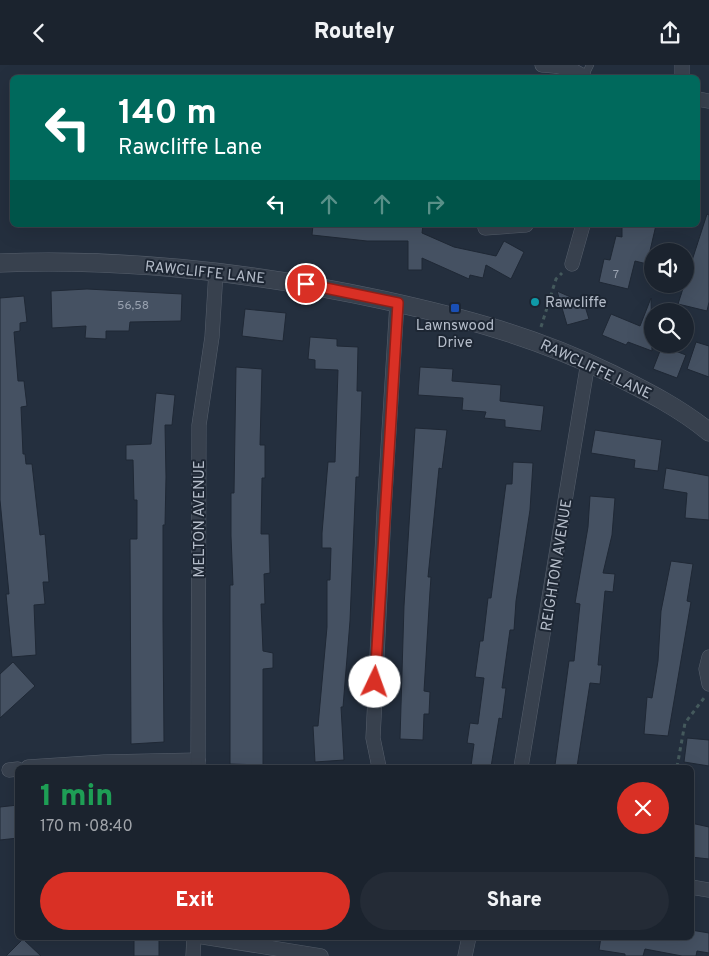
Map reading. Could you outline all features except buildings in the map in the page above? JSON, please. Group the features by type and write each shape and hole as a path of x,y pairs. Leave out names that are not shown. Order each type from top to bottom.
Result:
{"street":[{"path":"542,65 561,67 576,71 581,75"},
{"path":"485,228 493,227"},
{"path":"572,264 582,227"},
{"name":"RAWCLIFFE LANE","path":"0,263 94,263 216,271 321,287 470,320 536,340 588,362 658,398 709,433"},
{"name":"MELTON AVENUE","path":"198,764 200,425 212,337 216,271"},
{"path":"379,765 373,737 384,512 398,303"},
{"name":"REIGHTON AVENUE","path":"521,765 588,362"},
{"path":"709,657 706,669 709,684"},
{"path":"58,765 104,762 198,764"},
{"path":"694,888 709,890"},
{"path":"193,956 194,940"},
{"path":"222,940 321,956"},
{"path":"465,956 468,940"}],"path":[{"path":"536,340 556,279 572,264"},
{"path":"677,765 685,723 709,691"}],"place":[{"name":"Rawcliffe","path":"535,302"},
{"name":"Lawnswood Drive","path":"455,308"}],"route":[{"path":"306,284 398,303 375,682"}]}
